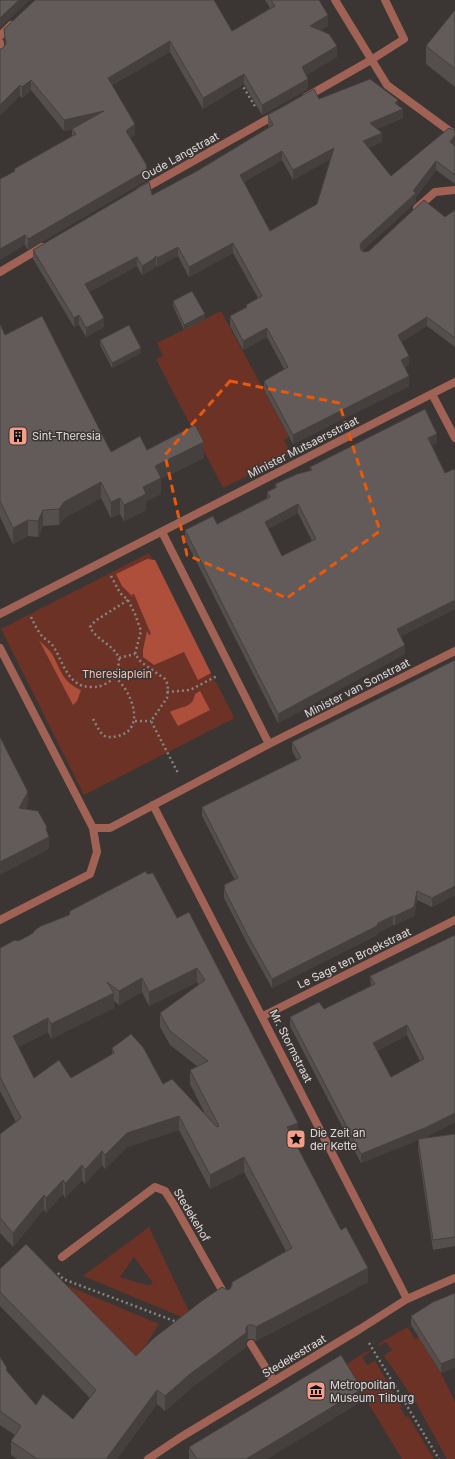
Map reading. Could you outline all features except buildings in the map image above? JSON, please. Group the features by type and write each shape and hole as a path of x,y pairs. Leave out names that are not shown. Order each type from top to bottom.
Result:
{"street":[{"path":"336,0 387,85 455,135"},
{"path":"297,102 371,60 404,39 384,0"},
{"path":"0,36 16,20"},
{"path":"0,43 0,55"},
{"name":"Oude Langstraat","path":"134,194 284,110"},
{"path":"412,213 435,192 455,190"},
{"path":"0,272 47,245"},
{"name":"Minister Mutsaersstraat","path":"162,532 455,382"},
{"path":"432,394 455,438"},
{"path":"0,614 162,532 269,744 110,828 92,828"},
{"path":"0,648 92,828 97,852 90,874 0,920"},
{"name":"Minister van Sonstraat","path":"269,744 455,651"},
{"name":"Mr. Stormstraat","path":"154,804 407,1299"},
{"name":"Le Sage ten Broekstraat","path":"263,1016 455,920"},
{"name":"Stedekehof","path":"62,1257 155,1187 164,1191 174,1204 226,1299"},
{"name":"Stedekestraat","path":"148,1459 181,1437 407,1299 455,1278"},
{"path":"251,1344 274,1381"}],"path":[{"path":"239,80 263,121"},
{"path":"104,561 120,593 128,600 141,631 136,654 141,662 165,679 168,685 167,698 151,721"},
{"path":"116,678 119,658 115,650 92,632 90,627 95,621 128,600"},
{"path":"24,602 41,635 54,648 69,676 78,684 89,687 100,686 116,678"},
{"path":"119,658 136,654"},
{"path":"168,692 190,690 231,668"},
{"path":"93,719 100,732 108,737 122,735 131,729 135,721 134,711 121,682 116,678"},
{"path":"135,721 151,721"},
{"path":"151,721 185,788"},
{"path":"62,1257 50,1265 63,1279 177,1322"},
{"path":"58,1284 63,1279"},
{"path":"360,1329 439,1459"}],"highlighted area":[{"path":"230,381 339,403 380,531 287,598 187,555 165,455"}],"green space":[{"path":"221,311 289,437 284,440 291,454 223,488 156,359 163,356 157,343"},
{"name":"Theresiaplein","path":"149,553 234,717 233,719 84,795 1,629"},
{"path":"149,1227 192,1318 189,1320 83,1276","holes":["134,1257 153,1283 151,1285 146,1285 120,1277"]},
{"path":"64,1284 159,1324 137,1359"},
{"path":"411,1325 408,1328 415,1339 419,1337 443,1377 455,1402 455,1459 447,1459 416,1403 384,1356 392,1350 386,1342 379,1346 378,1344"},
{"path":"369,1350 370,1352 362,1357 367,1365 375,1361 402,1407 400,1408 406,1417 408,1416 434,1459 402,1459 345,1365"}],"shaded area":[{"path":"147,559 155,560 211,673 198,680 184,652 154,665 143,657 147,631 149,635 151,634 134,594 132,594 133,597 122,586 116,574"},
{"path":"39,640 52,654 66,679 81,690 77,701 73,705"},
{"path":"200,691 210,710 178,726 170,712 189,705 194,699 195,694"}],"place":[{"name":"Sint-Theresia","path":"18,436"},
{"name":"Die Zeit an der Kette","path":"296,1139"},
{"name":"Metropolitan Museum Tilburg","path":"316,1391"}]}
